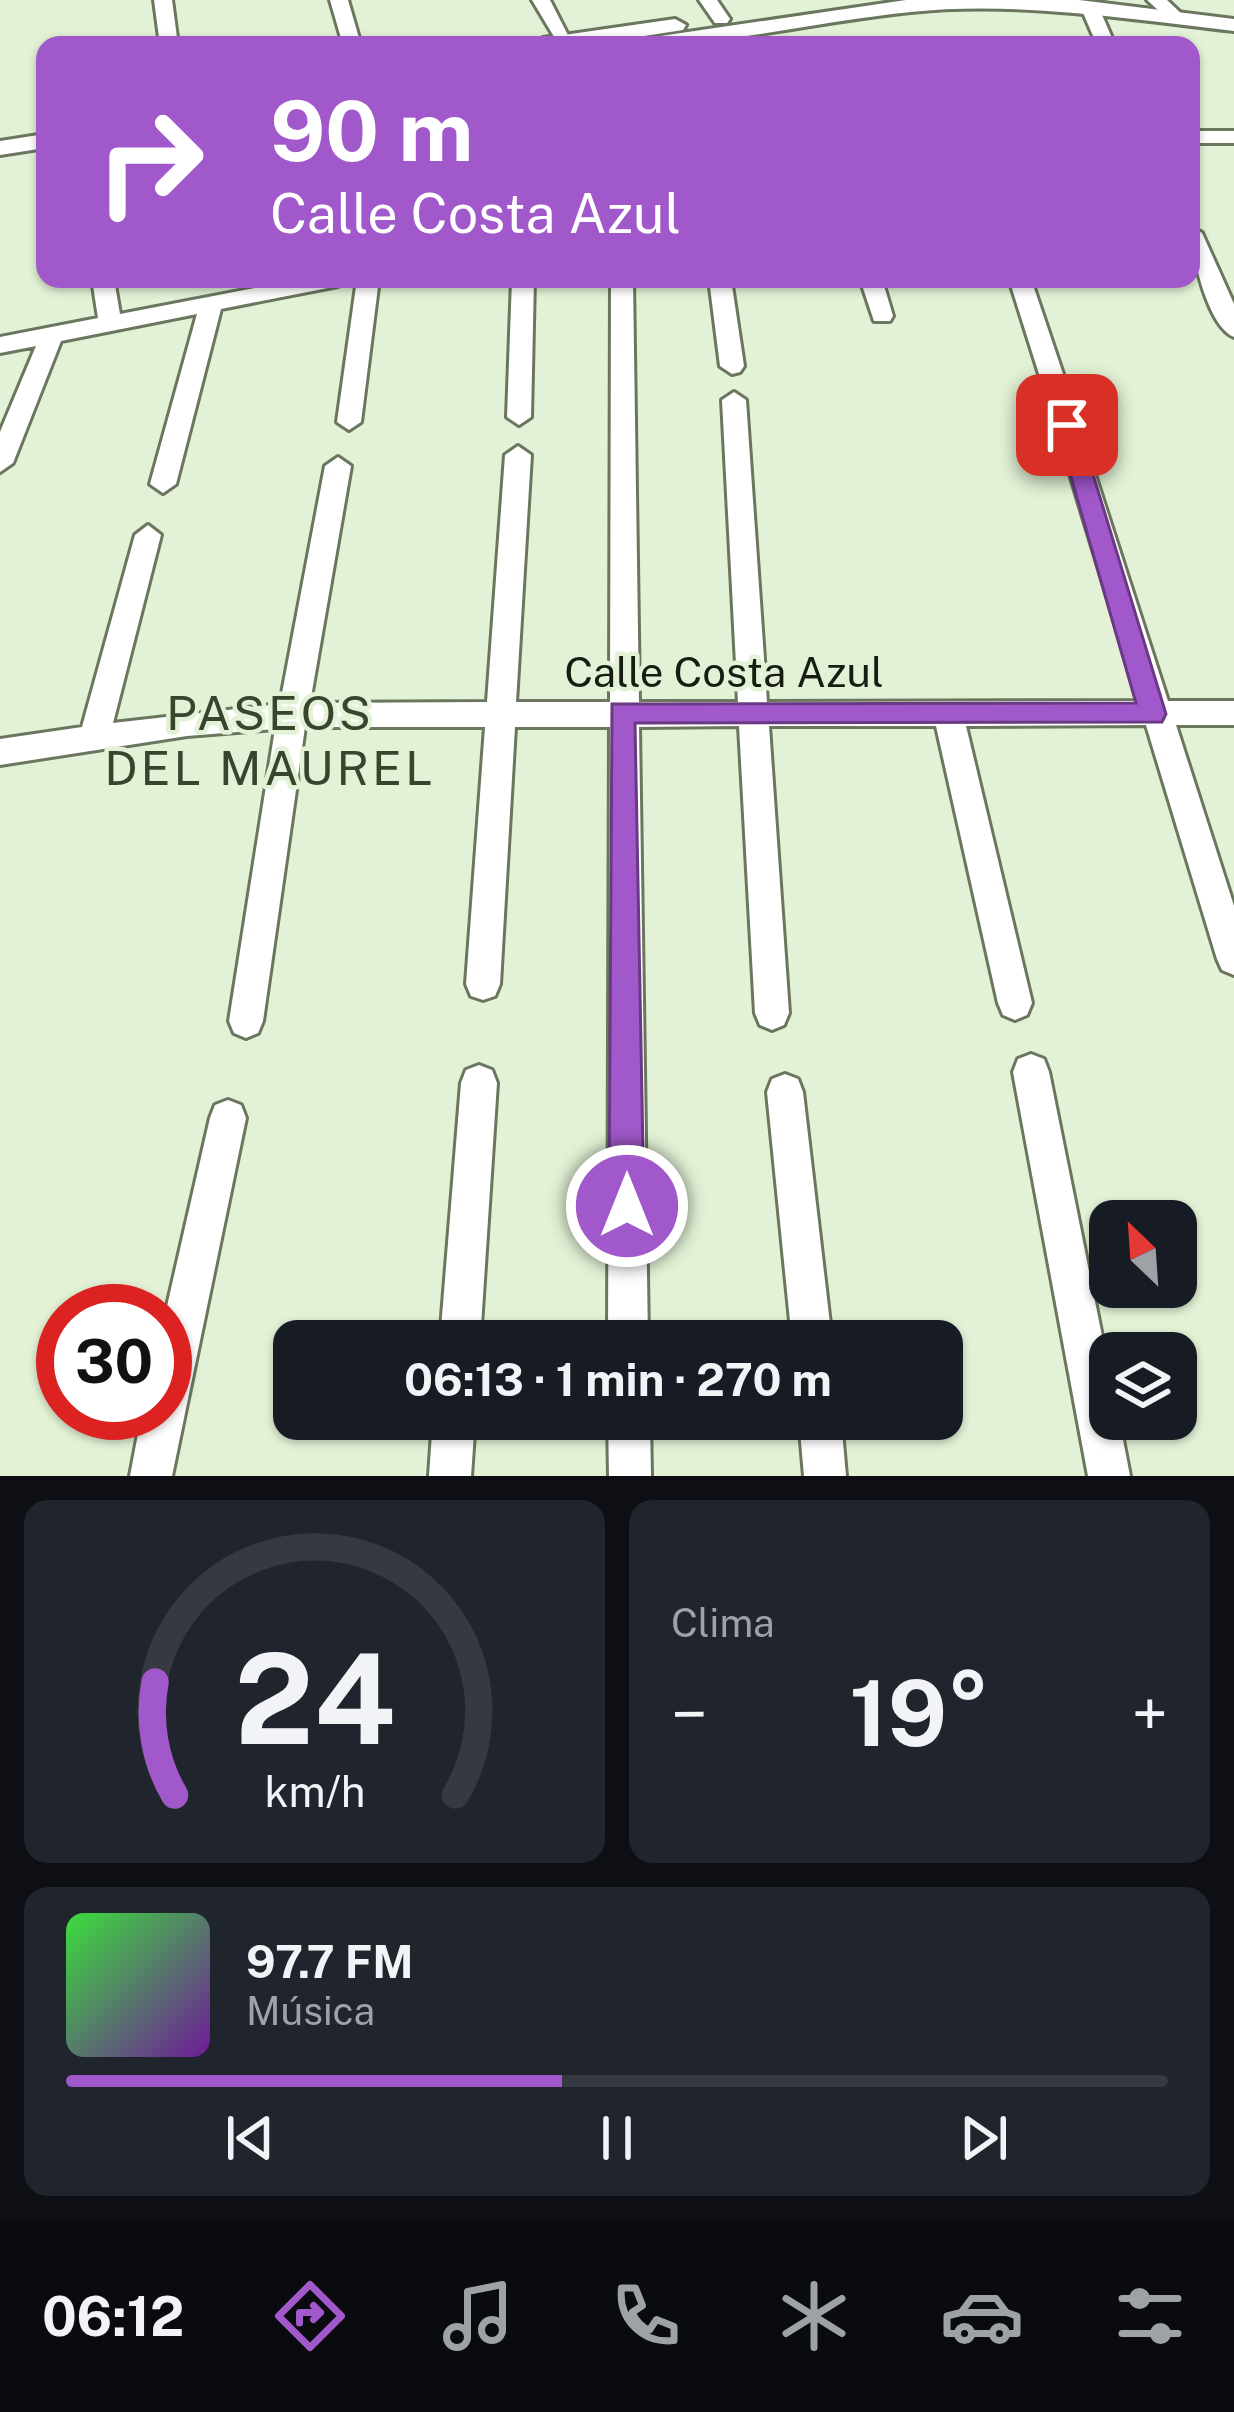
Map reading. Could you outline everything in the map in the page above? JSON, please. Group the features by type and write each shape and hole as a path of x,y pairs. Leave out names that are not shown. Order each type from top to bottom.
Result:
{"street":[{"path":"163,0 168,36"},
{"path":"339,0 349,36"},
{"path":"541,0 553,36"},
{"path":"680,36 838,0"},
{"path":"1041,0 1234,25"},
{"path":"1156,0 1177,18"},
{"path":"617,36 915,5 1090,8"},
{"path":"1090,8 1102,36"},
{"path":"0,128 36,122"},
{"path":"1200,137 1234,137"},
{"path":"0,148 36,142"},
{"path":"1200,246 1222,278 1234,330"},
{"path":"105,288 110,323"},
{"path":"0,345 292,288"},
{"path":"350,422 367,288"},
{"path":"519,417 523,288"},
{"path":"622,288 628,1320"},
{"path":"721,288 732,366"},
{"path":"874,288 882,316"},
{"path":"1023,288 1051,374"},
{"path":"163,484 211,304"},
{"path":"0,463 52,335"},
{"path":"734,400 772,1013"},
{"path":"1067,425 1153,714 1234,959"},
{"path":"483,984 518,455"},
{"path":"246,1021 338,466"},
{"path":"94,738 148,535"},
{"name":"Calle Costa Azul","path":"0,752 294,715 1234,712"},
{"path":"948,714 1015,1003"},
{"path":"1031,1072 1109,1476"},
{"path":"461,1320 478,1083"},
{"path":"785,1092 810,1320"},
{"path":"192,1284 228,1118"},
{"path":"151,1476 158,1440"},
{"path":"449,1476 452,1440"},
{"path":"629,1440 630,1476"},
{"path":"821,1440 824,1476"}],"district":[{"name":"PASEOS DEL MAUREL","path":"270,740"}],"route":[{"path":"627,1206 621,712 1153,714 1067,425"}]}
